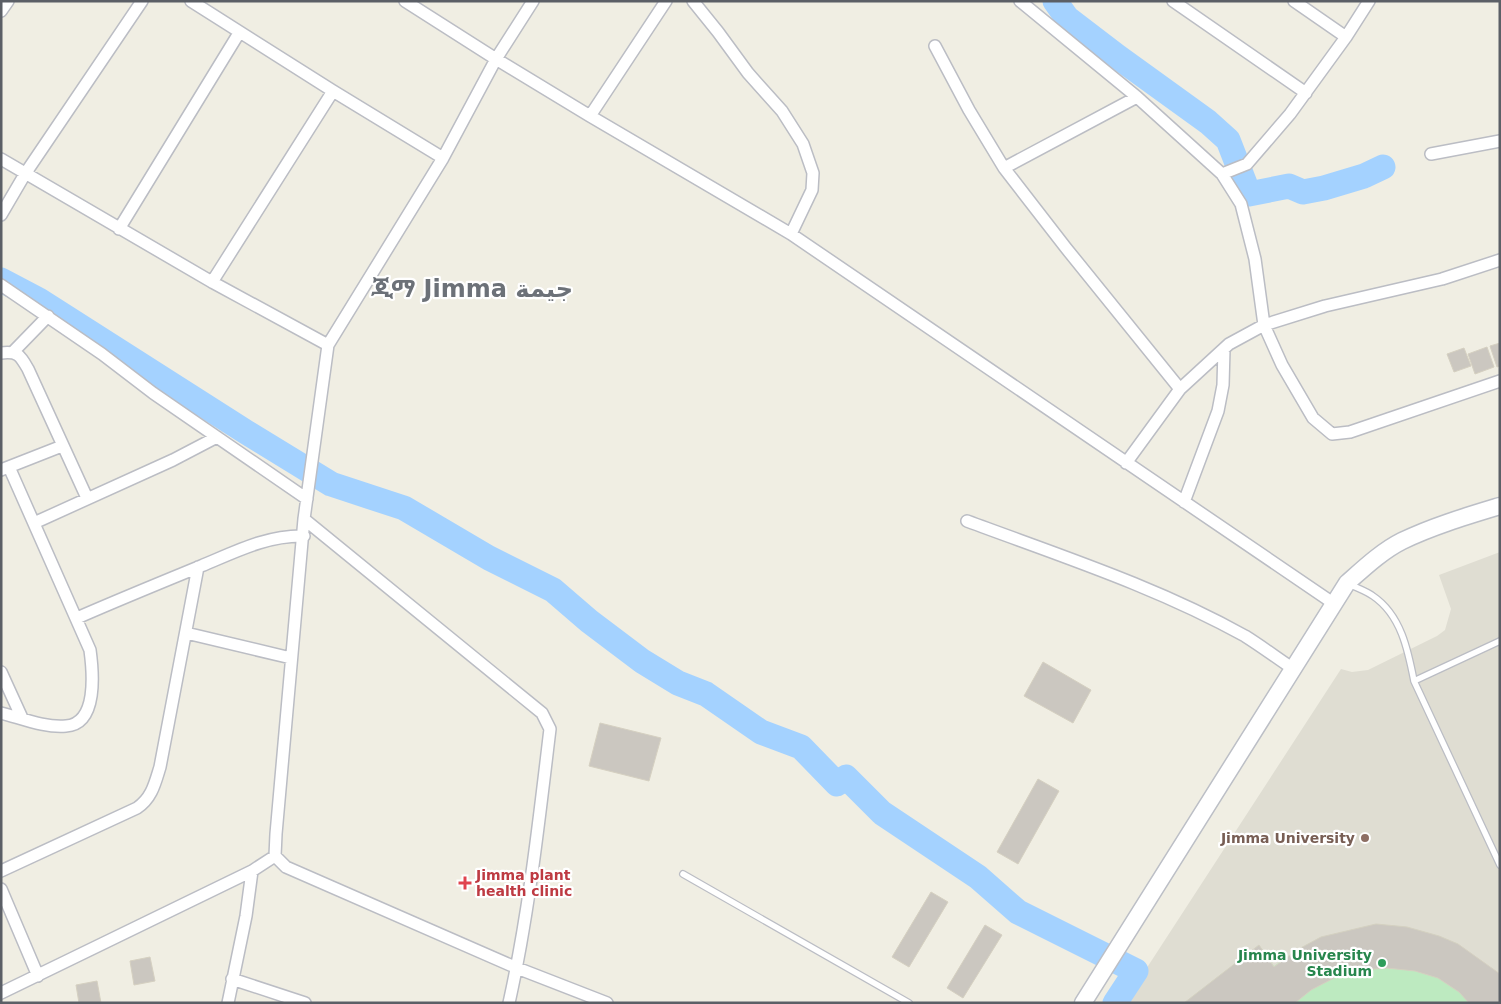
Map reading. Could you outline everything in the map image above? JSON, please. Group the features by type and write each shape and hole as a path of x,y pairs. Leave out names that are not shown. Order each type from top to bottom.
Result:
{"street":[{"path":"1,10 8,1"},
{"path":"1,215 25,174 142,1"},
{"path":"191,1 443,158"},
{"path":"405,1 590,116 791,234 1333,603"},
{"path":"533,1 496,59 443,158 328,345 304,519 304,536 291,658 276,834 276,856 286,867 516,968 607,1003"},
{"path":"590,116 666,1"},
{"path":"693,1 748,73 782,111 803,144 813,173 812,190 791,234"},
{"path":"1020,1 1137,97 1222,174 1241,204 1255,259 1264,325 1282,365 1313,418 1332,434 1350,432 1500,381"},
{"path":"1173,1 1306,93"},
{"path":"1294,1 1346,37"},
{"path":"1222,174 1247,164 1290,114 1346,37 1368,1"},
{"path":"119,229 240,33"},
{"path":"935,46 969,110 1004,168 1180,389"},
{"path":"212,282 333,91"},
{"path":"1004,168 1137,97"},
{"path":"1430,154 1500,141"},
{"path":"1,159 212,282 328,345"},
{"path":"1126,463 1180,389 1229,344 1264,325 1324,306 1442,279 1500,260"},
{"path":"1,285 48,316 153,393 307,499"},
{"path":"7,353 48,316"},
{"path":"1184,502 1218,411 1223,385 1224,349"},
{"path":"7,353 21,356 87,498"},
{"path":"34,523 173,460 217,437"},
{"path":"1,713 47,725 66,726 78,723 86,715 90,699 92,672 90,650 34,523 5,469 62,446"},
{"path":"1083,1003 1347,583 1366,565 1401,541 1447,523 1500,506"},
{"path":"304,519 542,712 547,720 550,729 542,797 509,1003"},
{"path":"967,521 1142,586 1246,637 1292,668"},
{"path":"77,618 265,540 286,536 304,536"},
{"path":"1,871 145,803 150,795 160,767 198,567"},
{"path":"186,633 291,658"},
{"path":"1,672 22,718"},
{"path":"1,993 252,871 276,856"},
{"path":"228,1003 246,916 252,871"},
{"path":"1,889 38,976"},
{"path":"232,979 305,1003"}],"lane":[{"path":"1347,583 1372,595 1382,603 1394,618 1408,650 1414,681 1500,865"},
{"path":"1414,681 1500,641"},
{"path":"683,874 909,1003"}],"shaded area":[{"name":"Jimma University","path":"1500,552 1500,1003 1124,1003 1341,669 1352,672 1368,670 1437,636 1445,630 1451,609 1439,575"}],"green space":[{"name":"Jimma University Stadium","path":"1376,924 1407,927 1439,936 1458,944 1500,1003 1184,1003 1259,945 1274,966 1297,950 1321,937"}],"building":[{"path":"1500,343 1500,366 1497,367 1490,346"},
{"path":"1487,347 1494,367 1475,374 1468,354"},
{"path":"1464,348 1471,366 1454,372 1447,354"},
{"path":"1043,662 1091,690 1073,723 1024,696"},
{"path":"600,723 661,738 649,781 589,766"},
{"path":"1038,779 1059,791 1018,864 997,852"},
{"path":"931,892 948,902 909,967 892,957"},
{"name":"Jimma University Stadium","path":"1376,924 1407,927 1439,936 1458,944 1500,974 1500,1003 1469,1003 1459,992 1438,978 1415,971 1387,968 1360,970 1334,978 1311,990 1295,1003 1184,1003 1259,945 1274,967 1297,950 1321,937"},
{"path":"985,925 1002,935 963,998 947,988"},
{"path":"150,957 155,981 134,985 130,961"},
{"path":"97,981 101,1003 79,1003 76,985"}],"waterway":[{"path":"1055,1 1067,18 1208,122 1228,140 1249,194 1289,186 1303,192 1324,188 1364,176 1383,167"},
{"path":"1,280 39,300 331,484 404,508 489,558 553,590 589,621 642,661 678,683 706,694 761,732 801,747 837,784 846,777 882,813 978,877 1018,912 1136,971 1115,1003"}],"place":[{"name":"Jimma University","path":"1365,838"},
{"name":"Jimma plant health clinic","path":"465,883"},
{"name":"Jimma University Stadium","path":"1382,963"}],"district":[{"name":"ጂማ Jimma جيمة","path":"472,289"}]}
